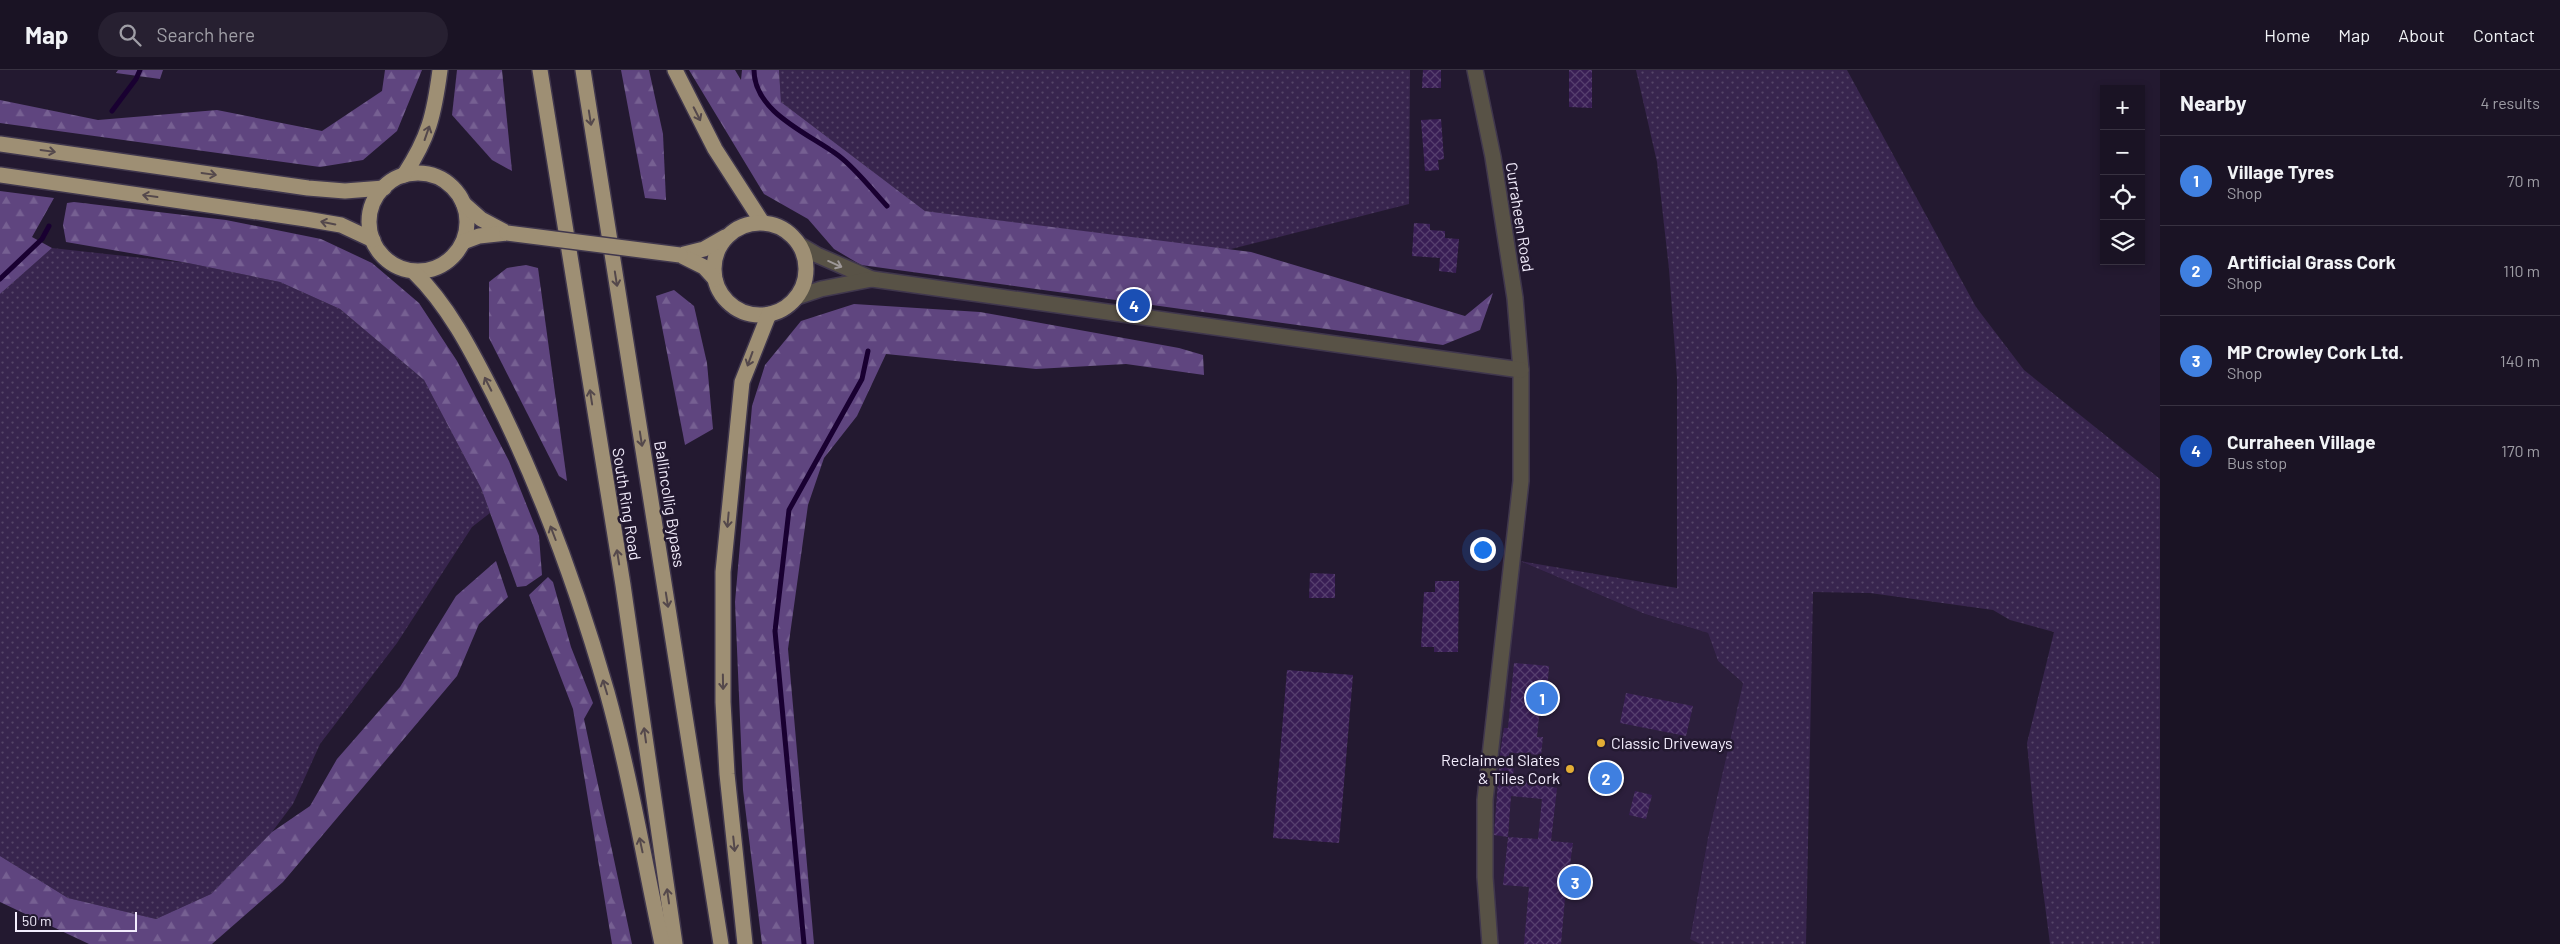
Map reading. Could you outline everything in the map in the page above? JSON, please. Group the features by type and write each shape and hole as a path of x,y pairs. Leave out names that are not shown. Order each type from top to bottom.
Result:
{"highway":[{"path":"404,175 418,173 439,178 456,190 463,202 467,216 467,229 463,242 455,255 443,265 430,270 414,272 389,262 379,252 372,240 369,227 370,212 375,199 384,188 404,175 422,147 430,126 440,70"},
{"name":"South Ring Road","path":"540,70 623,585 675,944"},
{"name":"Ballincollig Bypass","path":"583,70 721,944"},
{"path":"675,70 715,150 762,222"},
{"path":"0,144 308,188 345,191 384,188"},
{"path":"0,175 306,218 341,225 372,240"},
{"path":"463,202 481,219 507,233"},
{"path":"463,242 480,236 507,233 680,254 704,249 749,223 762,222 784,229 800,244 805,257 807,271 798,297 780,311 755,315 741,311 730,303 721,292 715,279 704,267 680,254"},
{"path":"715,279 714,264 718,249 728,236"},
{"path":"414,272 436,294 476,362 523,458 561,554 607,693 662,944"},
{"path":"745,944 727,774 722,632 724,572 742,382 769,314"}],"street":[{"name":"Curraheen Road","path":"1475,70 1514,288 1521,370 1521,481 1486,800 1484,877 1490,944"},
{"path":"800,244 823,259 872,279 1521,370"},
{"path":"798,297 821,289 872,279"}],"shaded area":[{"path":"779,70 1410,70 1409,204 1227,250 925,211 781,102"},
{"path":"1636,70 1847,70 1976,307 2024,370 2160,479 2160,944 2050,944 2035,828 2027,743 2054,632 2010,620 1993,610 1870,593 1813,592 1806,944 1700,944 1690,939 1708,837 1743,683 1718,661 1708,633 1645,614 1520,561 1677,588 1677,378 1669,269 1657,162"},
{"path":"52,248 188,263 280,282 340,309 424,380 481,488 490,513 472,527 397,643 320,744 293,804 272,832 211,894 156,919 68,898 0,856 0,294"},
{"path":"1520,561 1645,614 1708,633 1718,661 1743,683 1708,837 1690,938 1700,944 1495,944 1489,835"}],"green space":[{"path":"118,70 163,70 160,79 116,73"},
{"path":"385,70 422,70 397,131 363,160 320,167 0,123 0,100 98,120 217,110 322,131 382,91"},
{"path":"457,70 502,70 512,171 492,160 452,115"},
{"path":"621,70 649,70 663,134 666,200 645,198"},
{"path":"689,70 735,70 741,80 742,70 779,70 781,102 925,211 1251,252 1465,316 1493,293 1480,330 1443,345 861,265 834,249 808,219 764,194"},
{"path":"0,191 54,198 32,237 52,248 0,294"},
{"path":"74,202 226,220 321,239 372,263 419,303 457,361 509,461 539,536 542,575 526,586 517,587 481,488 424,380 340,309 280,282 188,263 66,242 63,225 67,203"},
{"path":"526,265 538,268 567,481 559,476 489,338 489,282 507,268"},
{"path":"674,290 694,306 707,363 713,429 685,445 656,296"},
{"path":"854,304 980,312 1179,348 1203,355 1204,375 1126,364 1036,369 886,354 857,416 824,458 808,505 788,649 814,944 762,944 743,790 735,602 752,406 765,365 801,321"},
{"path":"496,561 508,597 479,624 457,676 283,882 212,944 89,944 0,902 0,856 68,898 156,919 211,894 272,832 310,806 337,759 400,687 456,596"},
{"path":"548,577 553,582 571,647 593,703 584,719 632,944 612,944 573,709 529,595"}],"building":[{"path":"1423,70 1441,70 1441,88 1422,88"},
{"path":"1569,70 1592,70 1592,108 1569,107"},
{"path":"1441,119 1444,159 1438,160 1439,170 1425,171 1421,120"},
{"path":"1414,223 1430,224 1430,230 1445,231 1445,238 1459,239 1456,273 1439,271 1440,258 1412,256"},
{"path":"1310,573 1335,574 1335,598 1309,598"},
{"path":"1435,581 1459,581 1458,652 1434,652 1434,647 1421,647 1424,592 1435,592"},
{"path":"1514,663 1549,666 1546,707 1540,707 1537,737 1543,737 1541,755 1515,753 1513,778 1546,782 1546,786 1557,788 1551,841 1573,843 1570,864 1585,866 1582,900 1565,898 1561,944 1524,944 1529,887 1503,885 1508,837 1494,835 1500,754 1504,728 1508,728","holes":["1511,796 1542,799 1538,839 1508,837"]},
{"path":"1287,670 1353,675 1339,843 1273,838"},
{"path":"1626,693 1693,706 1686,736 1620,723"},
{"path":"1635,791 1652,795 1646,819 1629,815"}],"waterway":[{"path":"112,111 136,79 140,70"},
{"path":"754,70 756,85 763,98 773,110 786,121 839,156 887,206"},
{"path":"0,279 42,239 49,226"},
{"path":"804,944 775,631 789,510 862,379 868,351"}],"place":[{"name":"Curraheen Village","path":"1134,305"},
{"name":"Village Tyres","path":"1542,698"},
{"name":"Classic Driveways","path":"1601,743"},
{"name":"Reclaimed Slates & Tiles Cork","path":"1570,769"},
{"name":"Artificial Grass Cork","path":"1606,778"},
{"name":"MP Crowley Cork Ltd.","path":"1575,882"}]}
